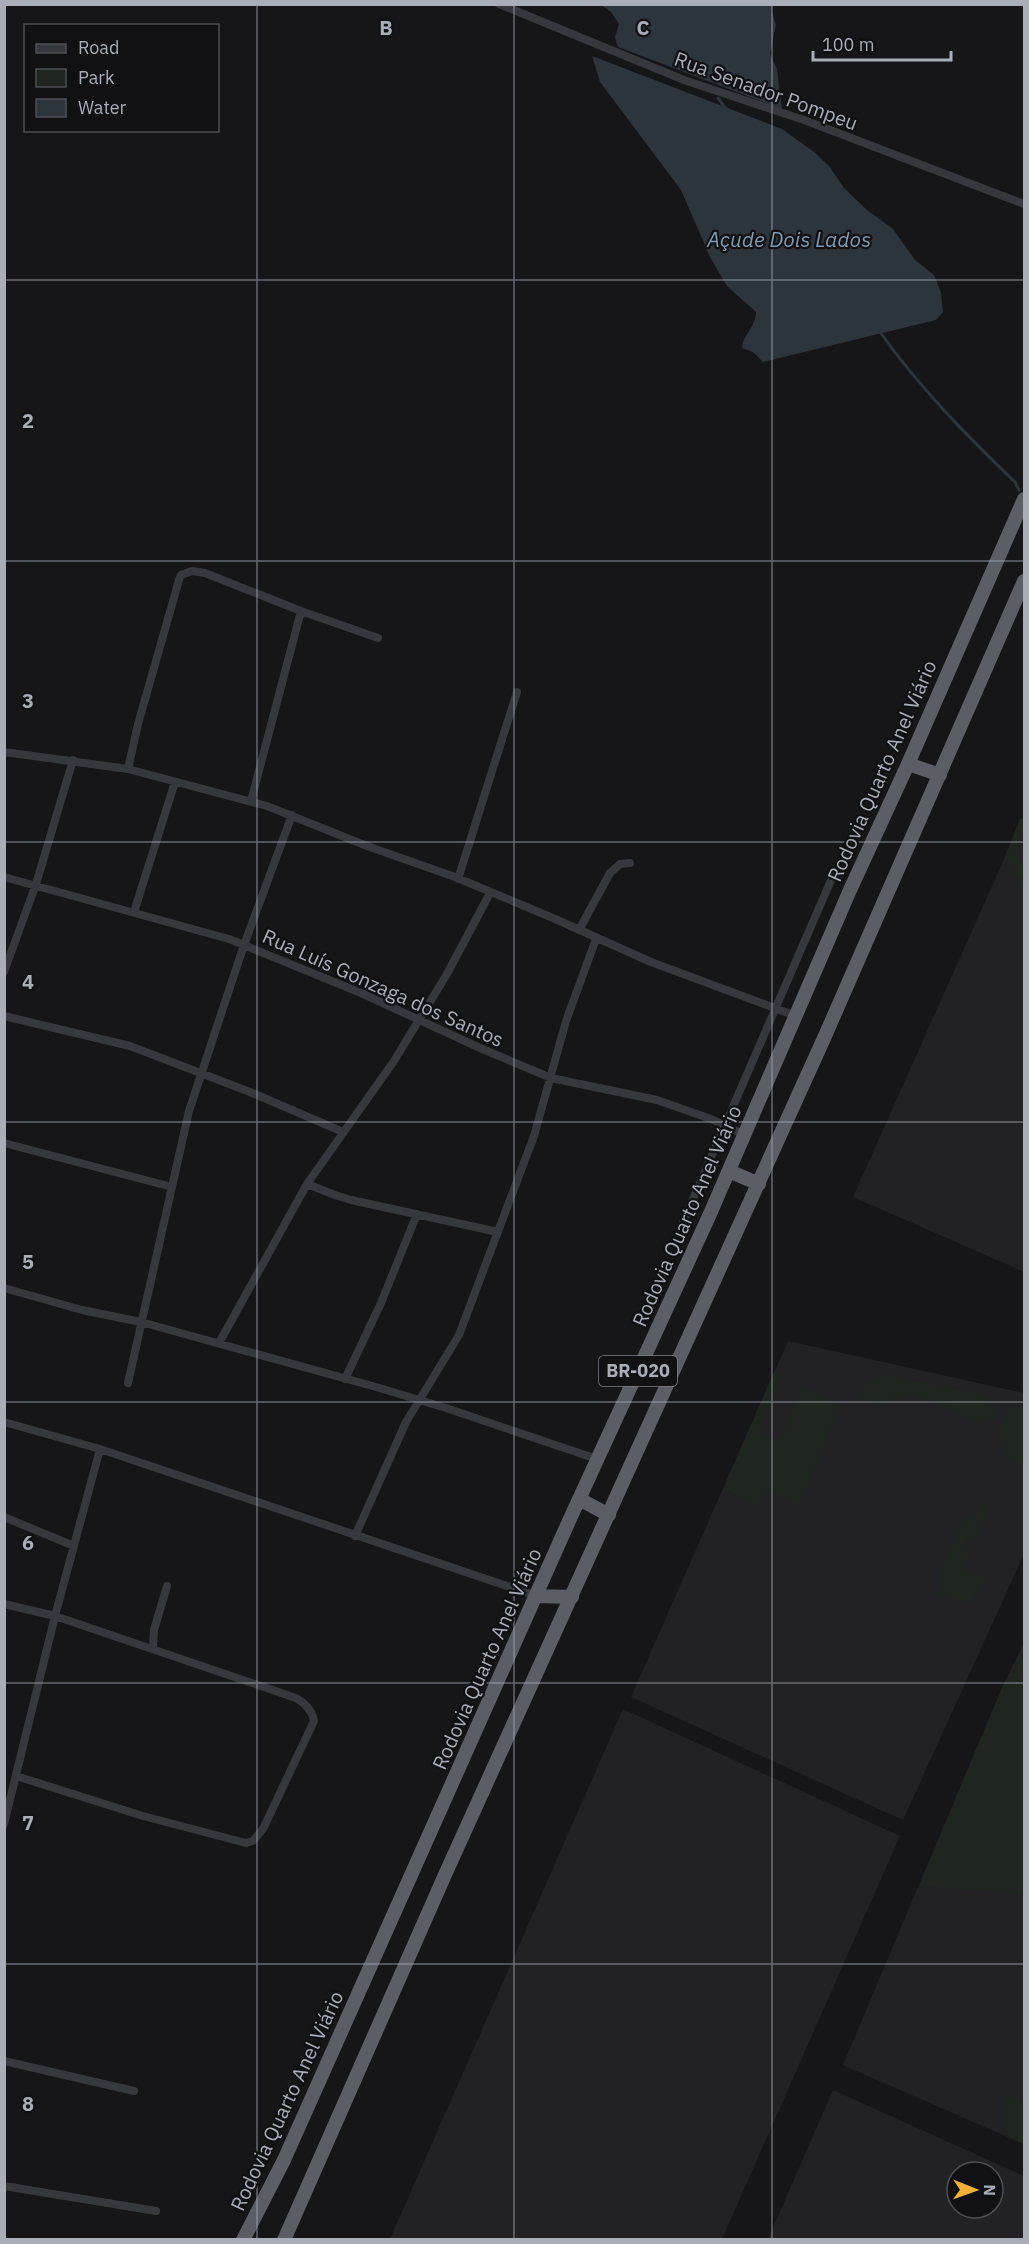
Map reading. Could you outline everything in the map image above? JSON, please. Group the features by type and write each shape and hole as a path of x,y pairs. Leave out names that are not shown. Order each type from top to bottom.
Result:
{"highway":[{"name":"Rodovia Quarto Anel Viário","path":"243,2240 298,2129 579,1499 729,1171 850,890 1024,499"},
{"name":"BR-020","path":"284,2240 444,1876 759,1184 1024,581"},
{"path":"908,764 940,775"},
{"path":"729,1171 759,1184"},
{"path":"579,1499 609,1515"},
{"path":"537,1596 572,1597"}],"street":[{"name":"Rua Senador Pompeu","path":"499,4 684,80 804,120 1024,204"},
{"path":"128,769 156,658 181,575 192,571 205,573 301,611 378,638"},
{"path":"251,801 301,611"},
{"path":"458,879 517,692"},
{"path":"4,752 128,769 251,801 458,879 651,962 796,1016"},
{"path":"4,972 36,885 72,760"},
{"path":"134,912 175,782"},
{"path":"128,1383 189,1111 244,945 292,815"},
{"path":"579,930 610,873 620,864 630,863"},
{"path":"682,1222 835,871"},
{"name":"Rua Luís Gonzaga dos Santos","path":"4,877 244,945 361,993 551,1078 657,1100 725,1125 745,1135"},
{"path":"219,1343 307,1184 375,1089 419,1020 447,974 490,894"},
{"path":"355,1536 389,1458 419,1400 459,1335 534,1136 566,1021 596,939"},
{"path":"4,1016 120,1043 201,1073 343,1132"},
{"path":"4,1143 172,1187"},
{"path":"307,1184 335,1196 498,1232"},
{"path":"345,1379 381,1303 417,1214"},
{"path":"4,1288 81,1310 141,1322 219,1343 419,1400 597,1459"},
{"path":"4,1422 100,1449 537,1596"},
{"path":"4,1824 55,1616 100,1449"},
{"path":"4,1517 74,1546"},
{"path":"153,1648 154,1630 167,1586"},
{"path":"4,1604 55,1616 296,1698 304,1703 313,1715 313,1726 258,1836 246,1843 143,1816 16,1776"},
{"path":"4,2061 134,2091"},
{"path":"4,2186 156,2211"}],"shaded area":[{"path":"1024,818 1024,1272 853,1197 1020,819"},
{"path":"788,1341 1024,1393 1024,1554 903,1820 631,1697"},
{"path":"1024,1643 1024,2144 843,2065 1004,1683"},
{"path":"623,1709 900,1836 722,2239 390,2239"},
{"path":"833,2090 988,2160 945,2160 945,2220 1005,2220 1005,2167 1024,2176 1024,2239 768,2239"}],"green space":[{"path":"1024,818 1024,830 1015,853 1024,866 1022,885 1018,883 1020,879 1012,875 1015,869 1005,857 1020,819"},
{"path":"774,1372 784,1376 758,1433 779,1442 802,1387 841,1405 799,1505 766,1490 759,1506 723,1489"},
{"path":"886,1375 984,1395 993,1404 993,1418 981,1424 919,1396 904,1396 884,1401 862,1399 863,1390 869,1383"},
{"path":"1024,1407 1024,1466 1010,1460 1003,1453 998,1428 1011,1408"},
{"path":"982,1502 990,1505 974,1543 966,1539 961,1548 969,1552 962,1569 987,1578 968,1601 957,1601 939,1595 939,1577 952,1545 965,1517 974,1521"},
{"path":"1020,1660 1024,1662 1024,1894 919,1886 1004,1683 1008,1685"},
{"path":"1006,2091 1012,2098 1024,2104 1024,2144 1008,2136 1005,2131"}],"water":[{"path":"601,5 772,5 776,25 770,54 777,69 782,109 618,47 615,37 619,24 611,12"},
{"name":"Açude Dois Lados","path":"592,56 782,129 814,152 829,166 844,188 867,210 893,229 915,260 934,275 941,293 943,312 936,320 763,362 753,352 742,348 744,339 754,323 756,312 727,286 710,257 681,190 600,82"}],"waterway":[{"path":"718,98 726,109"},
{"path":"880,332 927,391 1015,482 1019,490"}]}
